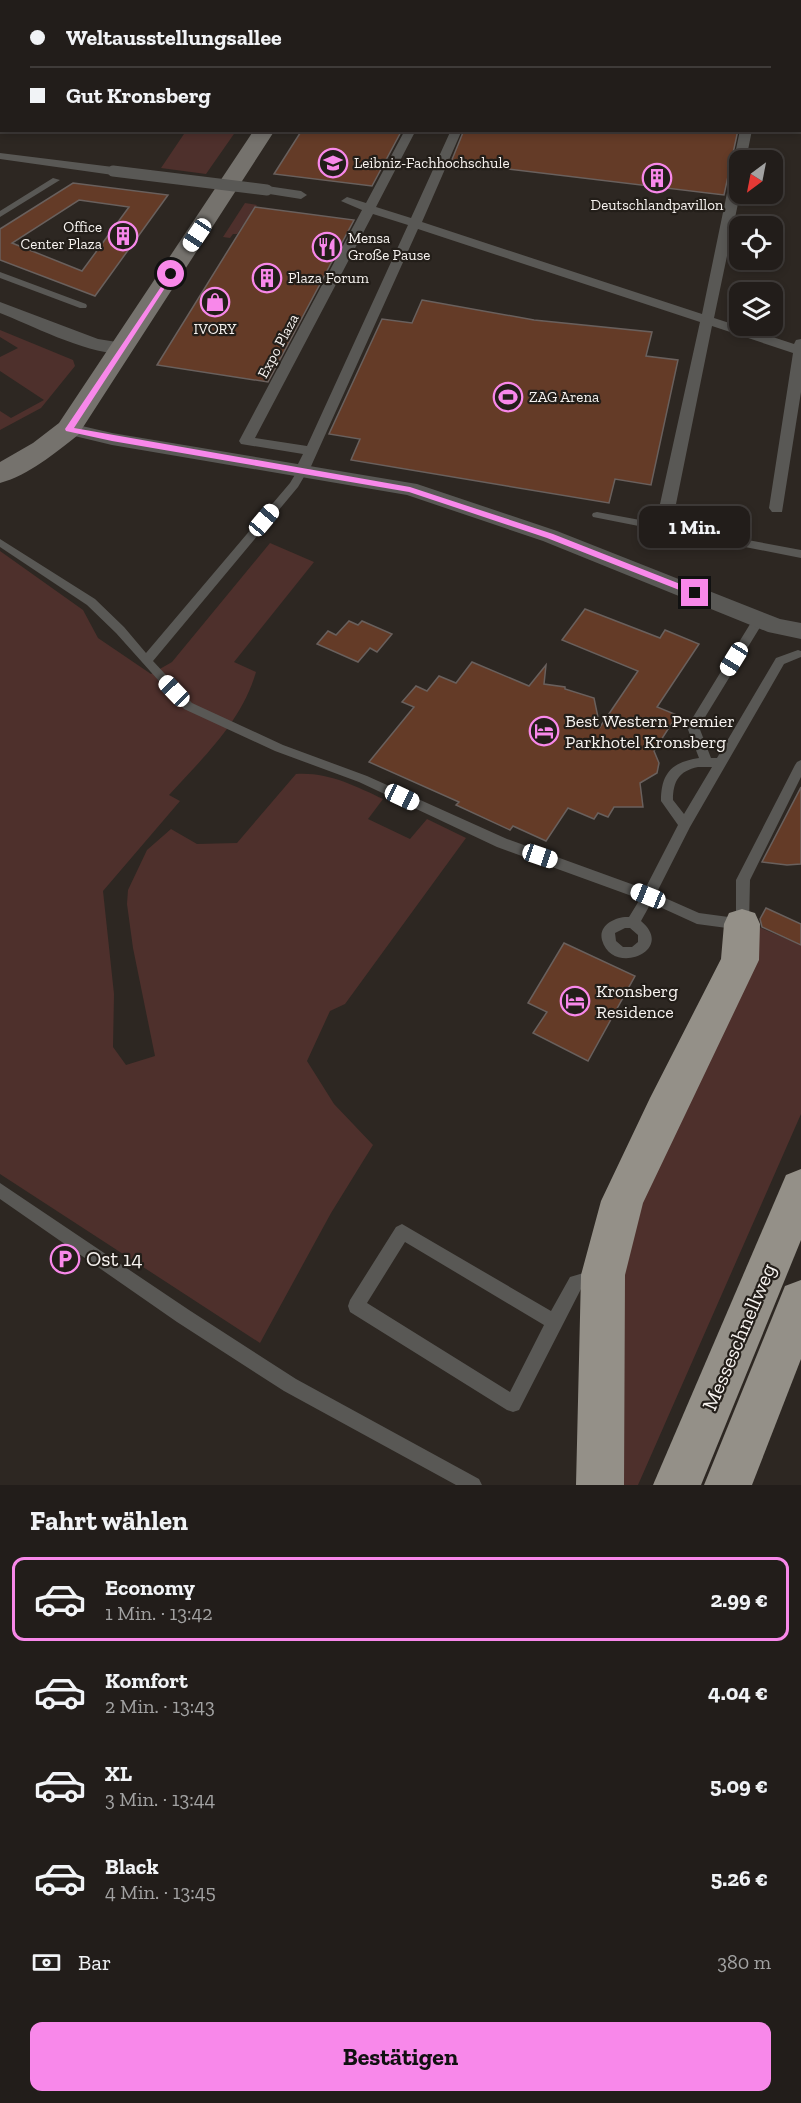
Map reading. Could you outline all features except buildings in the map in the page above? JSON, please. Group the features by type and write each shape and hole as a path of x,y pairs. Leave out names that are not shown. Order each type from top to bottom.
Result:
{"highway":[{"path":"600,1485 603,1275 622,1201 668,1101 740,960 742,924"},
{"name":"Messeschnellweg","path":"677,1485 801,1189"},
{"path":"728,1485 801,1302"}],"main road":[{"path":"0,474 43,449 69,429 264,132"}],"street":[{"name":"Expo Plaza","path":"307,461 246,441 410,132"},
{"path":"307,461 456,132"},
{"path":"742,150 746,132"},
{"path":"0,156 302,195"},
{"path":"347,201 706,320 801,348 777,508"},
{"path":"668,504 731,204"},
{"path":"0,307 94,344 123,348"},
{"path":"69,429 112,439 307,461 410,489 550,536 776,626 801,631"}],"lane":[{"path":"0,215 56,180"},
{"path":"0,275 82,306"},
{"path":"146,662 294,485 307,461"},
{"path":"597,515 801,554"},
{"path":"0,542 91,602 120,630 146,662 188,706 279,748 363,779 502,843 648,896 697,918 742,924 743,880 801,765"},
{"path":"713,762 693,727 759,619"},
{"path":"633,924 685,824 713,762 780,661 800,652"},
{"path":"685,824 667,801 668,782 681,767 713,762"},
{"path":"0,1190 183,1316 290,1385 473,1485"},
{"path":"554,1322 402,1232 356,1306 513,1404 576,1283 603,1275"}],"shaded area":[{"path":"185,132 235,132 206,174 161,168"},
{"path":"245,203 257,205 237,234 233,234 230,238 223,237"},
{"path":"0,330 73,360 75,366 41,408 0,430 0,411 11,418 44,400 0,371 0,357 18,348 0,337"},
{"path":"270,543 314,562 234,662 256,672 250,690 231,723 208,753 169,795 180,801 103,891 114,994 113,1047 126,1065 155,1056 133,948 127,904 128,890 147,850 171,829 197,844 237,843 296,774 308,774 341,781 383,799 368,819 410,839 427,819 466,838 345,1004 330,1011 307,1061 334,1104 373,1145 331,1213 260,1343 0,1174 0,551 83,610 98,638 151,674 172,662"},
{"path":"754,925 799,944 801,941 801,1114 638,1485 614,1485 615,1286 630,1209"}],"place":[{"name":"Leibniz-Fachhochschule","path":"333,163"},
{"name":"Deutschlandpavillon","path":"657,178"},
{"name":"Office Center Plaza","path":"123,236"},
{"name":"Mensa Große Pause","path":"327,247"},
{"name":"Plaza Forum","path":"267,278"},
{"name":"IVORY","path":"215,302"},
{"name":"ZAG Arena","path":"508,397"},
{"name":"Best Western Premier Parkhotel Kronsberg","path":"544,731"},
{"name":"Kronsberg Residence","path":"575,1001"},
{"name":"Ost 14","path":"65,1259"}],"route":[{"path":"171,274 69,429 112,439 410,489 550,536 695,593"}]}
